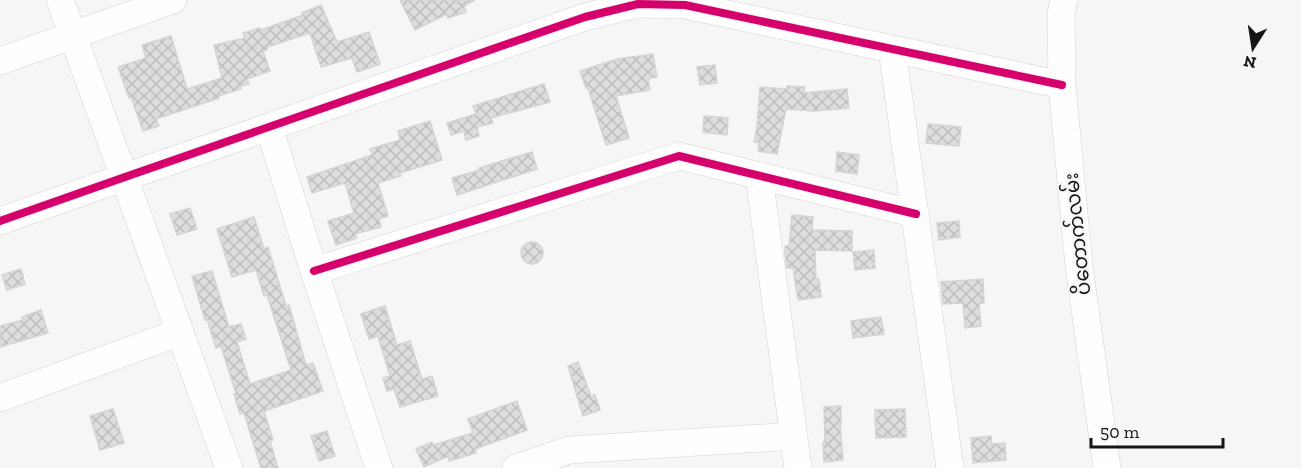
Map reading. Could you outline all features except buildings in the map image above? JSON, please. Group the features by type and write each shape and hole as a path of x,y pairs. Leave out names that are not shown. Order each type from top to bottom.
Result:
{"street":[{"path":"60,0 229,468"},
{"path":"0,61 173,0"},
{"name":"ပိတောက်လမ်း","path":"1064,0 1061,14 1062,85 1079,266 1107,468"},
{"path":"0,221 585,17 638,2 685,5 1062,85"},
{"path":"892,49 950,468"},
{"path":"269,127 379,468"},
{"path":"314,271 679,156 916,214"},
{"path":"759,176 798,468"},
{"path":"0,398 180,332"},
{"path":"516,468 569,450 794,436"}],"cycle path":[{"path":"0,221 585,17 638,4 685,5 1062,85"},
{"path":"314,271 679,156 916,214"}]}
